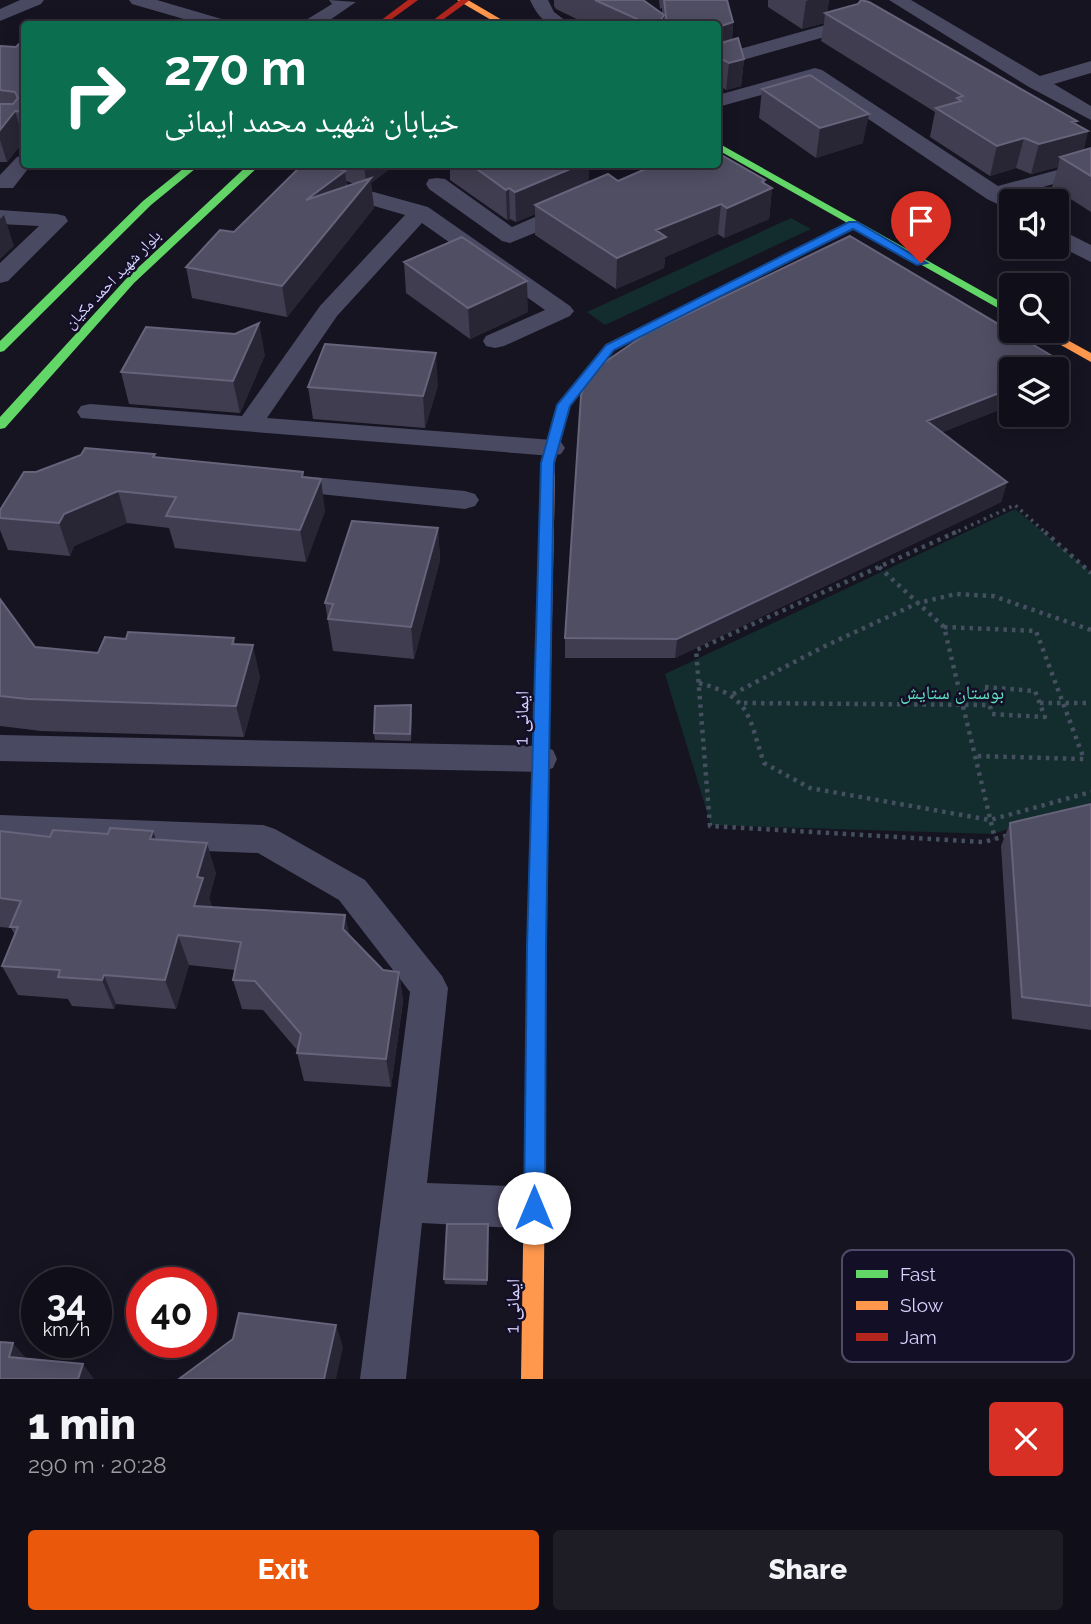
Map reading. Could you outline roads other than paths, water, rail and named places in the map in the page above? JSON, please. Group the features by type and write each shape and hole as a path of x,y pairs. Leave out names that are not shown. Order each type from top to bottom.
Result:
{"street":[{"path":"0,16 35,0"},
{"path":"138,0 209,21"},
{"path":"317,21 347,2 338,0"},
{"path":"384,21 414,0"},
{"path":"436,21 464,0 499,21"},
{"path":"540,0 546,15 556,21"},
{"path":"898,0 1091,114"},
{"path":"721,59 847,25 824,10"},
{"path":"1036,83 1091,67"},
{"path":"721,100 815,74 999,196"},
{"path":"721,148 999,306"},
{"path":"0,182 5,183 21,164"},
{"name":"بلوار شهید احمد مکیان","path":"0,348 147,204 190,168"},
{"name":"بلوار شهید احمد مکیان","path":"0,425 130,281 252,168"},
{"path":"1030,189 1083,169"},
{"path":"315,181 420,212 562,311 495,341"},
{"path":"437,184 510,236 597,198"},
{"path":"249,425 328,311 420,212"},
{"path":"0,217 57,221 0,276"},
{"name":"ایمانی 1","path":"532,1379 541,759 548,463 552,448 564,405 610,347 853,225"},
{"path":"1069,242 1091,255"},
{"path":"1064,343 1091,358"},
{"path":"90,412 552,448"},
{"path":"259,481 465,500"},
{"path":"0,748 541,759"},
{"path":"0,829 263,839 352,890 429,988 383,1379"},
{"path":"404,1202 534,1208"}],"park label":[{"name":"بوستان ستایش","path":"952,692"}]}
